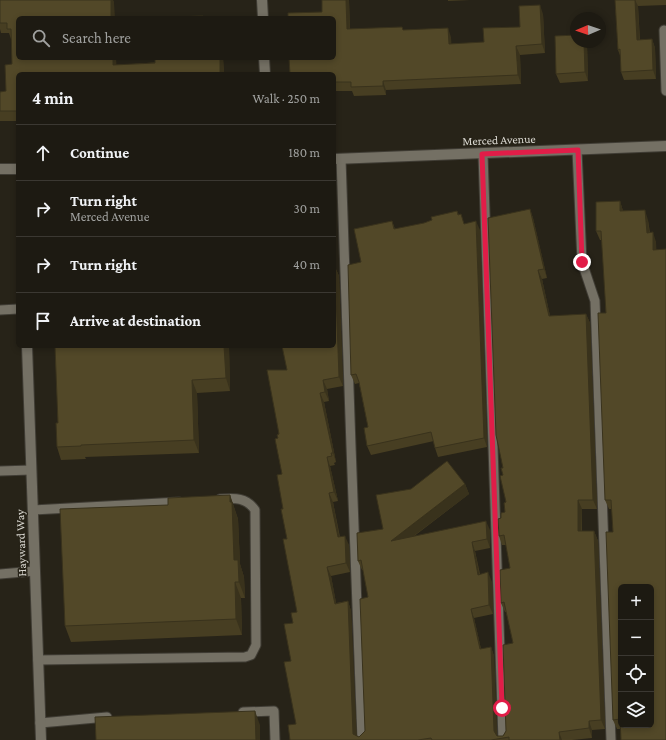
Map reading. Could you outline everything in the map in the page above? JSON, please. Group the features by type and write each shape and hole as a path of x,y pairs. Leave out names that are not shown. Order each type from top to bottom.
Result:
{"street":[{"path":"262,0 263,16"},
{"path":"264,60 265,72"},
{"name":"Merced Avenue","path":"338,159 666,146"},
{"path":"0,169 16,169"},
{"name":"Hayward Way","path":"27,348 41,740"}],"lane":[{"path":"664,30 666,91"},
{"path":"578,150 582,262 595,301 612,740"},
{"path":"482,154 503,740"},
{"path":"338,159 362,740"},
{"path":"0,310 16,309"},
{"path":"0,471 32,470"},
{"path":"38,660 245,657 250,655 256,645 255,510 250,503 239,498 208,500"},
{"path":"33,510 185,501"},
{"path":"0,574 35,571"},
{"path":"234,712 274,711 275,740"},
{"path":"40,723 115,717"}],"building":[{"path":"0,0 111,0 111,16 16,16 16,60 113,60 113,65 155,63 155,60 220,60 220,72 16,72 16,111 0,111 0,92 6,91 5,65 12,64 11,29 7,29 7,23 0,23"},
{"path":"322,0 346,0 347,29 402,27 403,30 448,28 449,44 484,42 483,28 520,27 519,6 540,5 542,44 516,46 518,75 383,81 383,86 351,87 351,82 336,82 336,72 290,72 289,60 336,60 336,16 288,16 288,13 322,12"},
{"path":"615,0 635,0 637,40 652,39 653,70 621,72"},
{"path":"570,35 570,48 584,48 585,72 556,74 555,36"},
{"path":"620,201 620,211 645,210 647,233 653,232 653,250 666,249 666,740 621,740 620,728 654,728 654,584 618,584 618,719 613,720 606,532 613,532 611,500 605,500 598,313 606,313 601,231 596,231 596,202"},
{"path":"530,209 544,269 538,270 549,316 586,314 593,500 578,500 578,531 594,531 601,720 589,721 589,728 559,732 560,740 509,740 509,737 491,740 432,740 431,738 418,740 290,740 288,725 296,724 284,662 291,661 284,624 293,623 291,613 297,612 283,539 287,539 281,509 283,509 277,475 282,474 275,439 278,438 277,435 279,434 267,370 287,370 282,348 336,348 336,294 339,377 323,380 325,392 320,393 333,453 331,453 332,456 327,457 334,492 329,493 338,537 345,536 346,563 327,567 335,604 348,601 353,734 359,737 365,731 360,599 368,597 361,560 358,561 357,533 383,529 376,495 411,489 447,461 465,484 391,541 486,521 487,539 472,542 478,575 488,572 489,605 471,609 480,649 491,647 494,731 497,736 503,736 506,731 503,645 513,643 504,602 501,603 500,570 510,568 504,535 499,536 498,519 501,518 501,513 505,512 504,503 506,502 500,476 503,475 501,468 503,468 496,435 488,218"},
{"path":"457,211 458,215 461,214 464,224 476,221 484,438 435,448 431,432 367,446 364,428 368,427 359,382 356,374 351,375 348,265 361,262 354,229 392,221 394,229 424,223 432,220 431,217"},
{"path":"55,348 224,348 226,378 192,380 194,440 57,447 56,423 58,423"},
{"path":"230,495 230,502 232,502 234,560 238,560 239,582 235,582 236,619 65,626 60,509 168,505 168,498"},
{"path":"255,711 256,740 96,740 95,717"}],"route":[{"path":"502,708 482,154 578,150 582,262"}]}
